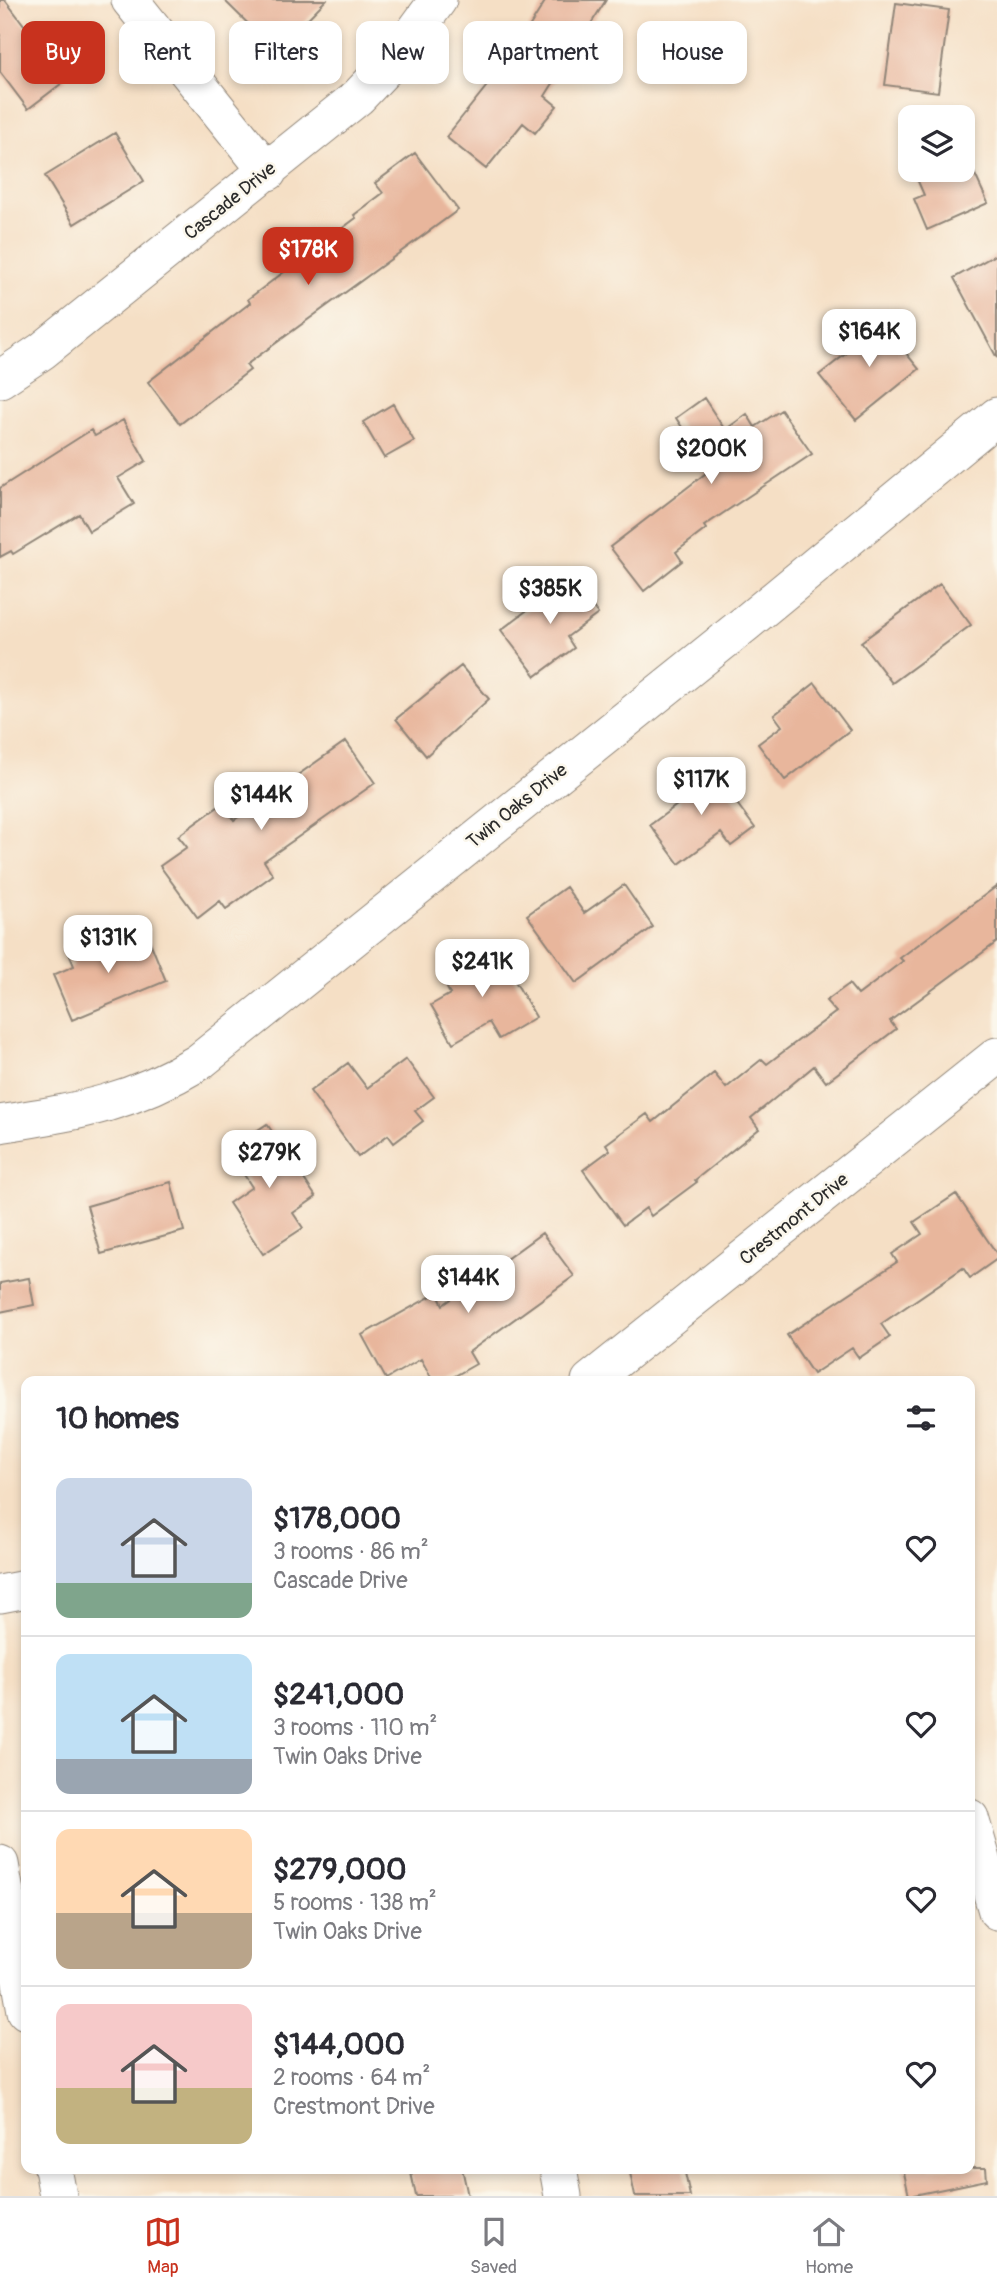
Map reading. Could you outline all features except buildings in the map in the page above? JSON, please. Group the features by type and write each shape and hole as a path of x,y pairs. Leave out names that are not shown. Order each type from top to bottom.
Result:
{"street":[{"path":"130,0 268,172"},
{"name":"Cascade Drive","path":"0,379 42,351 358,97 397,56 438,0"},
{"name":"Twin Oaks Drive","path":"0,1124 121,1101 161,1085 199,1062 746,623 997,416"},
{"name":"Crestmont Drive","path":"596,1376 997,1055"},
{"path":"0,1594 21,1590"},
{"path":"975,1835 997,1911"},
{"path":"0,1864 21,1983"},
{"path":"54,2174 58,2196"},
{"path":"559,2174 563,2196"}]}
